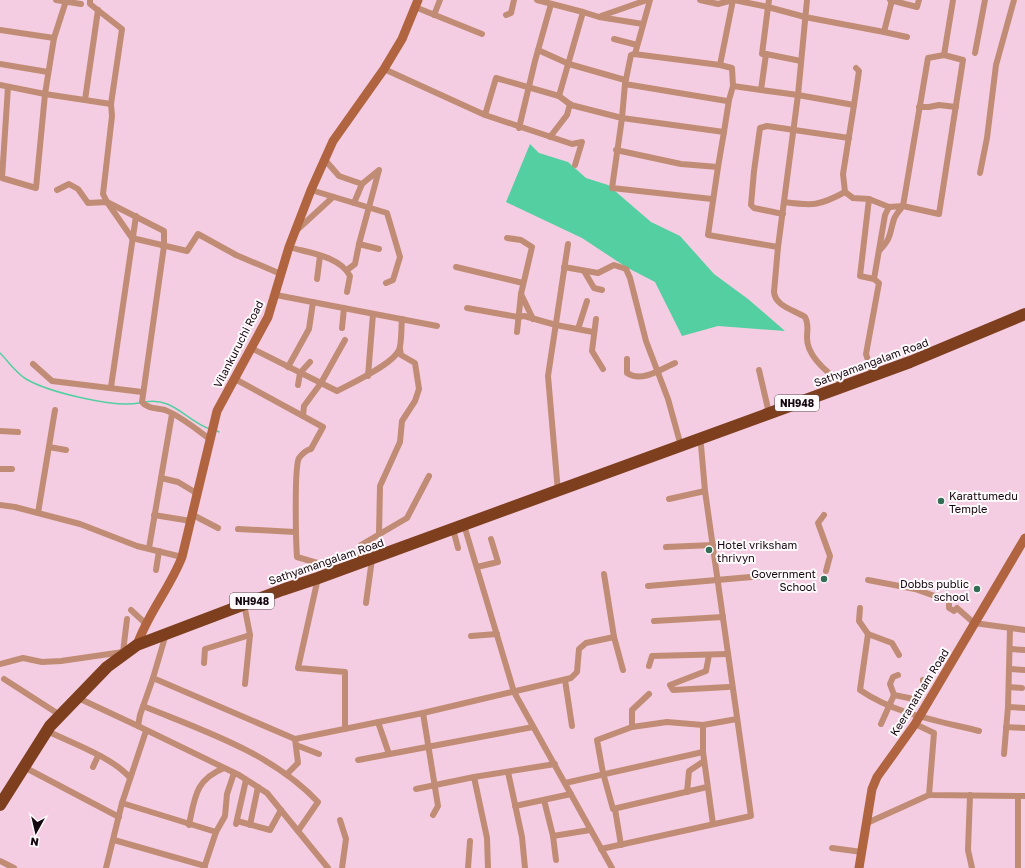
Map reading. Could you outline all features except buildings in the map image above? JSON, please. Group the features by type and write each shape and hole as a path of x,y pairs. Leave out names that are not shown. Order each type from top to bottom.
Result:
{"highway":[{"name":"Sathyamangalam Road","path":"562,490 605,479 701,445 845,386 950,347 1025,314"},
{"name":"Sathyamangalam Road","path":"0,804 47,731 60,715 106,667 129,650 244,604 562,490 625,465 682,446 770,413 798,406 952,353 1025,321"}],"street":[{"path":"56,0 81,4"},
{"path":"90,0 90,4 122,29 111,104 112,116 103,194 132,238 187,251 198,234 236,256 282,274"},
{"path":"434,15 440,0"},
{"path":"506,15 511,13 514,0"},
{"path":"537,0 599,17 643,24"},
{"path":"599,17 648,0"},
{"path":"635,54 648,0"},
{"path":"700,0 718,4 734,0 805,17 907,37"},
{"path":"720,64 734,0"},
{"path":"769,0 762,54 801,61"},
{"path":"807,0 798,95 774,282 774,298 779,303 805,317 807,321 806,339 809,353 845,386"},
{"path":"884,32 891,0 917,7 919,0"},
{"path":"944,55 953,0"},
{"path":"975,53 985,0"},
{"path":"980,173 987,138 996,65 1014,0"},
{"path":"8,87 2,152 2,178 36,188 48,72 54,38 66,1"},
{"path":"415,2 434,15 482,34"},
{"name":"Vilankuruchi Road","path":"129,650 173,579 182,557 217,411 268,316 276,295 289,247 311,190 334,141 384,70 402,39 415,2"},
{"path":"519,128 550,3"},
{"path":"85,100 98,10"},
{"path":"559,96 583,12"},
{"path":"0,30 54,38"},
{"path":"614,39 637,46"},
{"path":"538,50 569,64 624,82 729,100"},
{"path":"712,199 612,188 616,150 622,118 624,82 631,55 635,54 720,64 732,68 733,86 729,100 712,199 708,235 778,247"},
{"path":"761,90 766,54"},
{"path":"856,68 859,71 843,174 845,192 853,198 869,199 889,207 903,206 939,214 963,60 944,55 928,58 903,206 894,218 892,231 888,241 879,251"},
{"path":"0,64 48,72"},
{"path":"384,70 485,115 519,128 572,144 582,142 575,164"},
{"path":"485,115 496,78 559,96 570,104 622,118 724,132"},
{"path":"0,86 111,104"},
{"path":"733,86 854,105"},
{"path":"550,137 567,115 570,104"},
{"path":"919,107 939,105 956,107"},
{"path":"783,214 752,207 754,171 760,128 767,126 849,138"},
{"path":"616,150 681,164 718,167"},
{"path":"325,160 339,176 362,184"},
{"path":"347,270 356,264 359,244 379,170 362,184 354,203"},
{"path":"56,190 70,184 78,189 88,204 107,202 164,231 164,246 142,392 143,403 172,414 212,433"},
{"path":"311,190 387,213 400,257 393,280 386,283"},
{"path":"784,202 809,206 834,198 845,192"},
{"path":"295,232 334,197"},
{"path":"869,199 860,276 874,279 879,283 866,354 873,375"},
{"path":"874,279 885,215 889,207"},
{"path":"111,387 136,216"},
{"path":"507,238 520,240 532,247 523,283 516,332"},
{"path":"359,244 379,249"},
{"path":"562,490 548,376 568,244"},
{"path":"289,247 334,260 347,270 350,276 347,292"},
{"path":"317,279 320,256"},
{"path":"564,267 598,273 614,265 626,269 630,278 646,341 668,399 682,446"},
{"path":"456,266 523,283"},
{"path":"584,271 594,288 602,290"},
{"path":"521,294 533,319"},
{"path":"276,295 437,326"},
{"path":"578,329 587,301"},
{"path":"288,367 309,329 313,302"},
{"path":"342,328 344,308"},
{"path":"467,308 518,317 524,316 556,325 593,332"},
{"path":"368,376 373,314"},
{"path":"379,534 380,486 400,442 402,421 415,400 419,389 415,363 401,355 402,319"},
{"path":"596,319 593,332 592,351 603,369"},
{"path":"303,416 304,406 320,383 345,340"},
{"path":"251,348 337,391 368,376 396,356 400,349"},
{"path":"627,359 627,373 631,376 644,377 675,363"},
{"path":"298,385 300,373 310,362"},
{"path":"33,364 52,381 111,387 142,392"},
{"path":"759,370 770,413"},
{"path":"235,379 323,427 311,449 307,450 298,459 295,532 297,557 340,570"},
{"path":"38,513 55,410"},
{"path":"148,548 172,414"},
{"path":"0,431 18,432"},
{"path":"601,850 751,816 705,491 701,445"},
{"path":"49,447 66,450"},
{"path":"0,469 12,469"},
{"path":"360,563 361,545 407,518 429,476"},
{"path":"160,478 178,482 198,494"},
{"path":"669,499 705,491"},
{"path":"0,505 80,524 137,546 182,557"},
{"path":"154,515 192,518 218,528"},
{"path":"824,515 818,524 830,556 826,572"},
{"path":"458,527 458,548"},
{"path":"458,527 477,567 514,692 612,868"},
{"path":"238,530 295,532"},
{"name":"Keeranatham Road","path":"859,868 872,789 877,777 917,720 1025,538"},
{"path":"477,567 498,562 491,539"},
{"path":"666,547 713,545"},
{"path":"156,570 159,551"},
{"path":"366,603 372,559"},
{"path":"604,574 614,637 623,670"},
{"path":"648,586 774,575"},
{"path":"318,578 298,668 345,672 345,729"},
{"path":"868,580 915,589 949,601 949,608 954,611 957,608 974,623 1010,630 1025,630"},
{"path":"244,604 250,635 245,684"},
{"path":"860,608 859,621 868,634 892,643 899,655"},
{"path":"132,610 145,623"},
{"path":"654,622 723,617"},
{"path":"0,664 23,658 42,662 61,661 129,650 127,619"},
{"path":"1004,754 1010,669 1010,630"},
{"path":"138,726 166,634"},
{"path":"471,636 497,634"},
{"path":"868,634 860,690 874,700 889,705 917,720 934,733 929,795"},
{"path":"204,663 205,649 250,635"},
{"path":"296,742 345,729 424,713 565,680 571,678 577,672 579,649 586,643 614,637"},
{"path":"1010,649 1025,650"},
{"path":"649,666 652,656 728,654"},
{"path":"709,655 706,671 670,685 673,690 728,687"},
{"path":"1010,669 1025,670"},
{"path":"881,724 894,696 890,684 893,677 898,675"},
{"path":"153,678 296,742 319,754"},
{"path":"4,679 60,715"},
{"path":"565,680 572,726"},
{"path":"894,696 914,699 924,687 923,680"},
{"path":"1009,688 1022,688"},
{"path":"632,727 632,710 649,694"},
{"path":"76,697 234,773 267,793 298,831 321,866 328,868"},
{"path":"143,706 229,742 287,774 302,785 318,802 298,831"},
{"path":"1008,707 1025,708"},
{"path":"424,713 438,806 433,815"},
{"path":"621,845 615,809 613,809 603,773 598,740 632,727 667,722 703,725 737,719"},
{"path":"917,720 980,731"},
{"path":"378,722 390,754"},
{"path":"703,725 703,752 713,824"},
{"path":"358,760 533,727"},
{"path":"1006,727 1025,728"},
{"path":"47,731 115,765 130,778"},
{"path":"106,868 122,803 146,731"},
{"path":"287,774 298,763 296,742"},
{"path":"565,783 603,773 703,752"},
{"path":"93,767 98,756"},
{"path":"687,792 690,772 704,761"},
{"path":"416,789 474,777 555,764"},
{"path":"24,766 119,817"},
{"path":"189,825 197,790 211,774 224,768"},
{"path":"508,772 522,837 525,868"},
{"path":"114,840 204,867 216,832 225,816 227,794 234,773"},
{"path":"474,777 486,838 488,868"},
{"path":"246,780 236,822 270,830 281,810"},
{"path":"250,825 258,787"},
{"path":"615,809 708,787"},
{"path":"515,806 571,794"},
{"path":"867,823 929,795 1022,796 1018,868"},
{"path":"970,795 968,850 972,868"},
{"path":"544,800 553,836 556,860"},
{"path":"122,803 189,825 216,832"},
{"path":"340,820 346,840 342,868"},
{"path":"553,836 590,830"},
{"path":"468,868 470,841"},
{"path":"832,848 862,852"},
{"path":"3,865 13,868"}],"shaded area":[{"path":"530,144 539,153 568,162 586,178 608,185 651,222 680,236 714,274 748,299 785,331 718,326 682,336 655,282 626,267 582,238 506,202"}],"waterway":[{"path":"0,353 15,370 26,379 49,389 98,401 128,404 139,403"},
{"path":"145,402 155,401 172,406 202,426 210,429"},
{"path":"215,430 219,432"}],"place":[{"name":"Karattumedu Temple","path":"941,501"},
{"name":"Hotel vriksham thrivyn","path":"709,550"},
{"name":"Government School","path":"824,579"},
{"name":"Dobbs public school","path":"977,589"}]}
